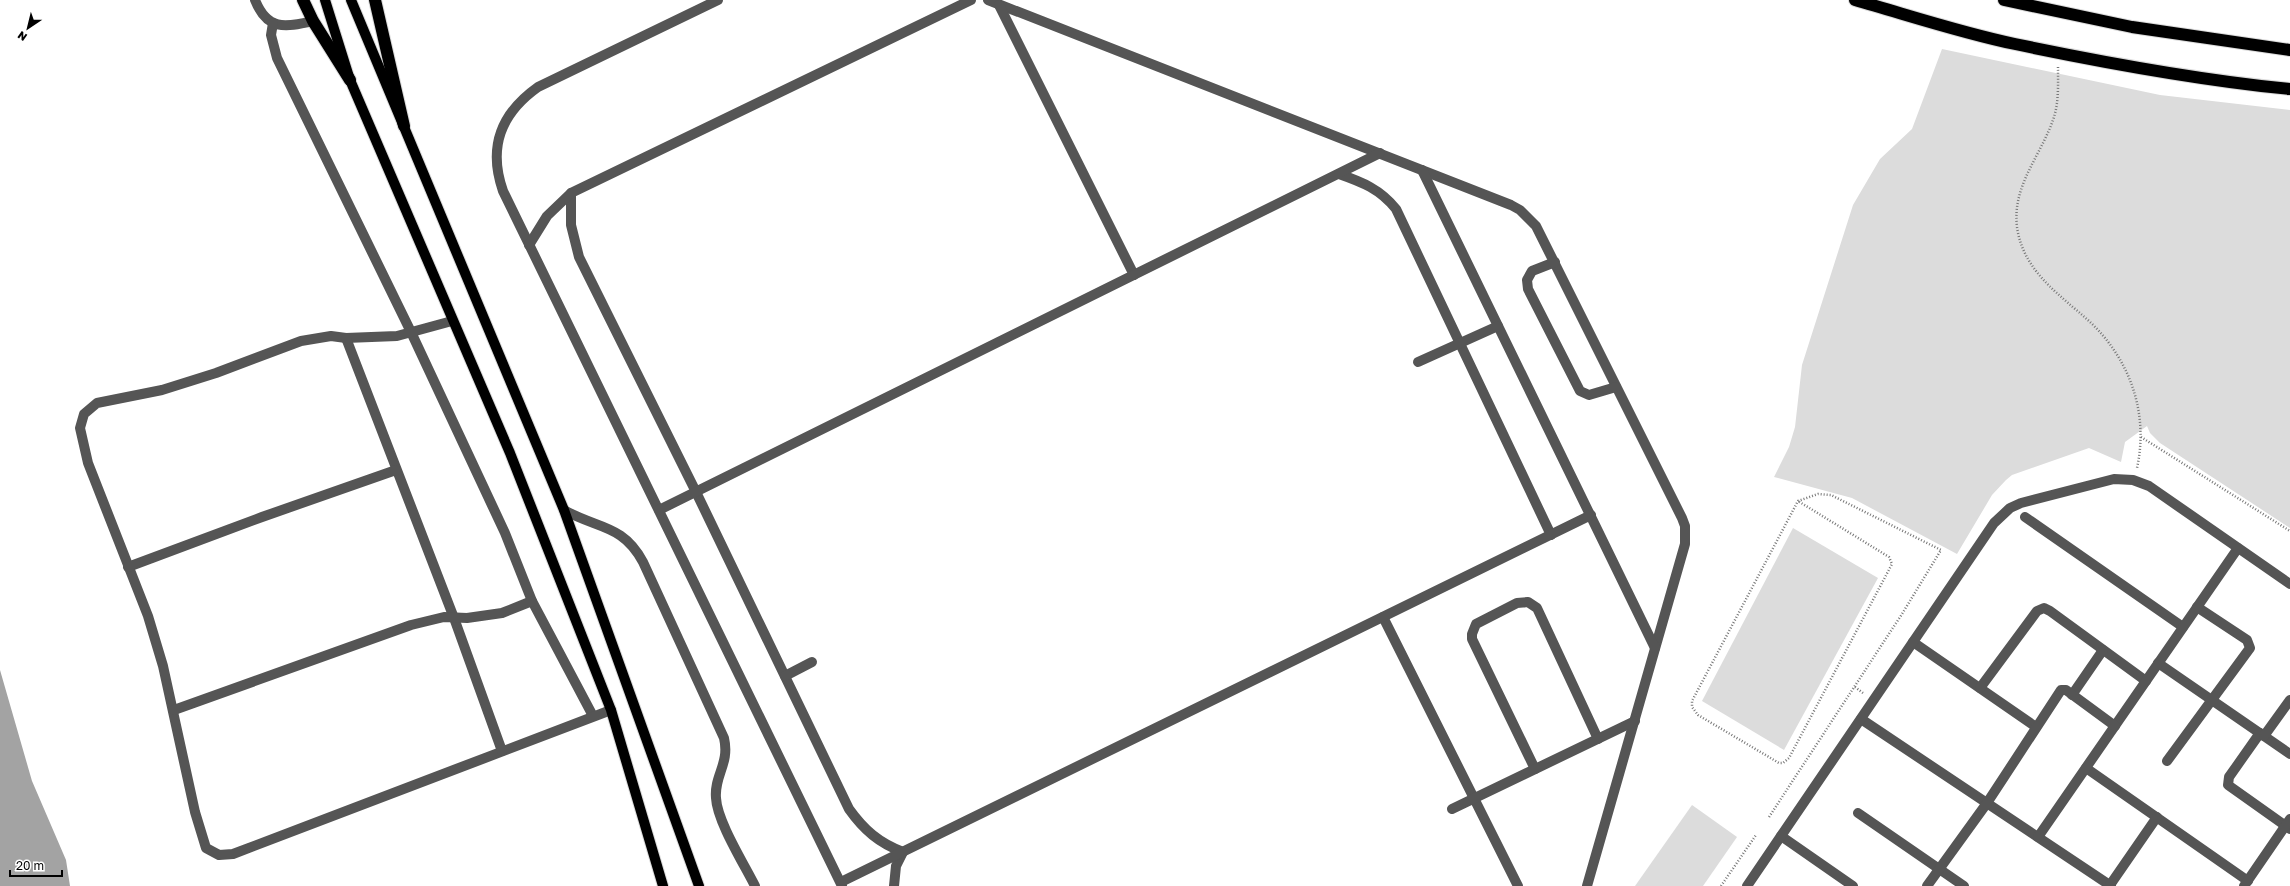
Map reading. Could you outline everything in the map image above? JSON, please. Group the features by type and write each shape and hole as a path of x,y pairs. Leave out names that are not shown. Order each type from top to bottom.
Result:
{"highway":[{"path":"303,0 312,21 350,80"},
{"path":"375,0 404,126"},
{"path":"1855,0 2014,44 2236,84 2290,89"},
{"path":"2004,0 2132,27 2290,50"}],"main road":[{"path":"325,0 350,80 510,453 611,710 663,886"},
{"path":"351,0 564,510 699,886"}],"street":[{"path":"255,0 263,16 273,23 294,26 312,21"},
{"path":"718,0 538,87 515,107 500,133 496,162 503,191 842,884 903,852 1591,515"},
{"path":"529,245 547,216 571,193 970,0"},
{"path":"988,0 1380,153 1520,210 1536,226 1685,526 1685,544 1587,886"},
{"path":"999,4 1134,275"},
{"path":"273,23 271,35 277,58 411,332 505,533 532,600 593,716"},
{"path":"659,510 1380,153"},
{"path":"1422,170 1656,648"},
{"path":"1339,174 1372,186 1396,209 1551,535"},
{"path":"571,193 571,225 579,257 696,492 853,814 872,836 887,846 903,852"},
{"path":"1555,262 1532,271 1527,280 1528,289 1580,391 1589,395 1616,387"},
{"path":"452,320 397,336 346,338 331,336 302,341 216,373 162,390 97,403 84,414 80,428 88,463 148,616 174,710 195,812 206,848 219,855 233,854 611,710"},
{"path":"1418,362 1498,326"},
{"path":"346,338 454,618 502,751"},
{"path":"128,567 262,517 396,470"},
{"path":"1747,886 1994,523 2010,508 2114,479 2133,480 2149,486 2290,584"},
{"path":"564,510 586,522 618,533 633,546 643,562 724,738 726,754 716,788 718,808 754,886"},
{"path":"2025,517 2183,627"},
{"path":"2038,837 2238,548"},
{"path":"174,710 411,625 444,617 467,618 502,614 532,600"},
{"path":"1535,769 1472,639 1472,634 1476,624 1517,603 1528,602 1537,608 1598,739"},
{"path":"2167,761 2249,651 2250,645 2247,640 2197,608"},
{"path":"1980,688 2040,609 2050,611 2146,681"},
{"path":"1383,617 1518,886"},
{"path":"1913,642 2036,727"},
{"path":"2072,694 2103,650"},
{"path":"785,676 812,662"},
{"path":"2158,663 2290,754"},
{"path":"1927,886 1987,803 2058,693 2064,689 2115,726"},
{"path":"2086,768 2157,817 2246,883 2288,825 2228,784 2229,778 2290,700"},
{"path":"1861,718 2110,886 2157,817"},
{"path":"1452,809 1635,721"},
{"path":"1858,812 1964,886"},
{"path":"1781,836 1853,886"},
{"path":"894,886 896,866 903,852"}],"path":[{"path":"2058,52 2058,92 2053,120 2024,178 2018,203 2017,228 2033,269 2055,293 2102,334 2123,363 2136,393 2139,409 2141,437 2139,457 2133,480"},
{"path":"2141,437 2290,531"},
{"path":"1769,817 1894,627 1941,550 1831,495 1818,494 1798,501 1692,701 1692,706 1698,715 1779,763 1783,763 1790,758 1892,564 1888,556 1798,501"},
{"path":"1720,886 1756,834"}],"shaded area":[{"path":"1942,49 2160,95 2290,110 2290,528 2160,443 2150,433 2147,426 2125,442 2121,462 2089,448 2012,475 1992,495 1957,554 1852,498 1774,477 1789,447 1795,427 1802,365 1853,205 1880,159 1912,129"},
{"path":"1793,528 1878,578 1784,750 1702,701"},
{"path":"0,670 32,781 66,860 70,886 0,886"},
{"path":"1692,805 1737,837 1703,886 1635,886"}]}
